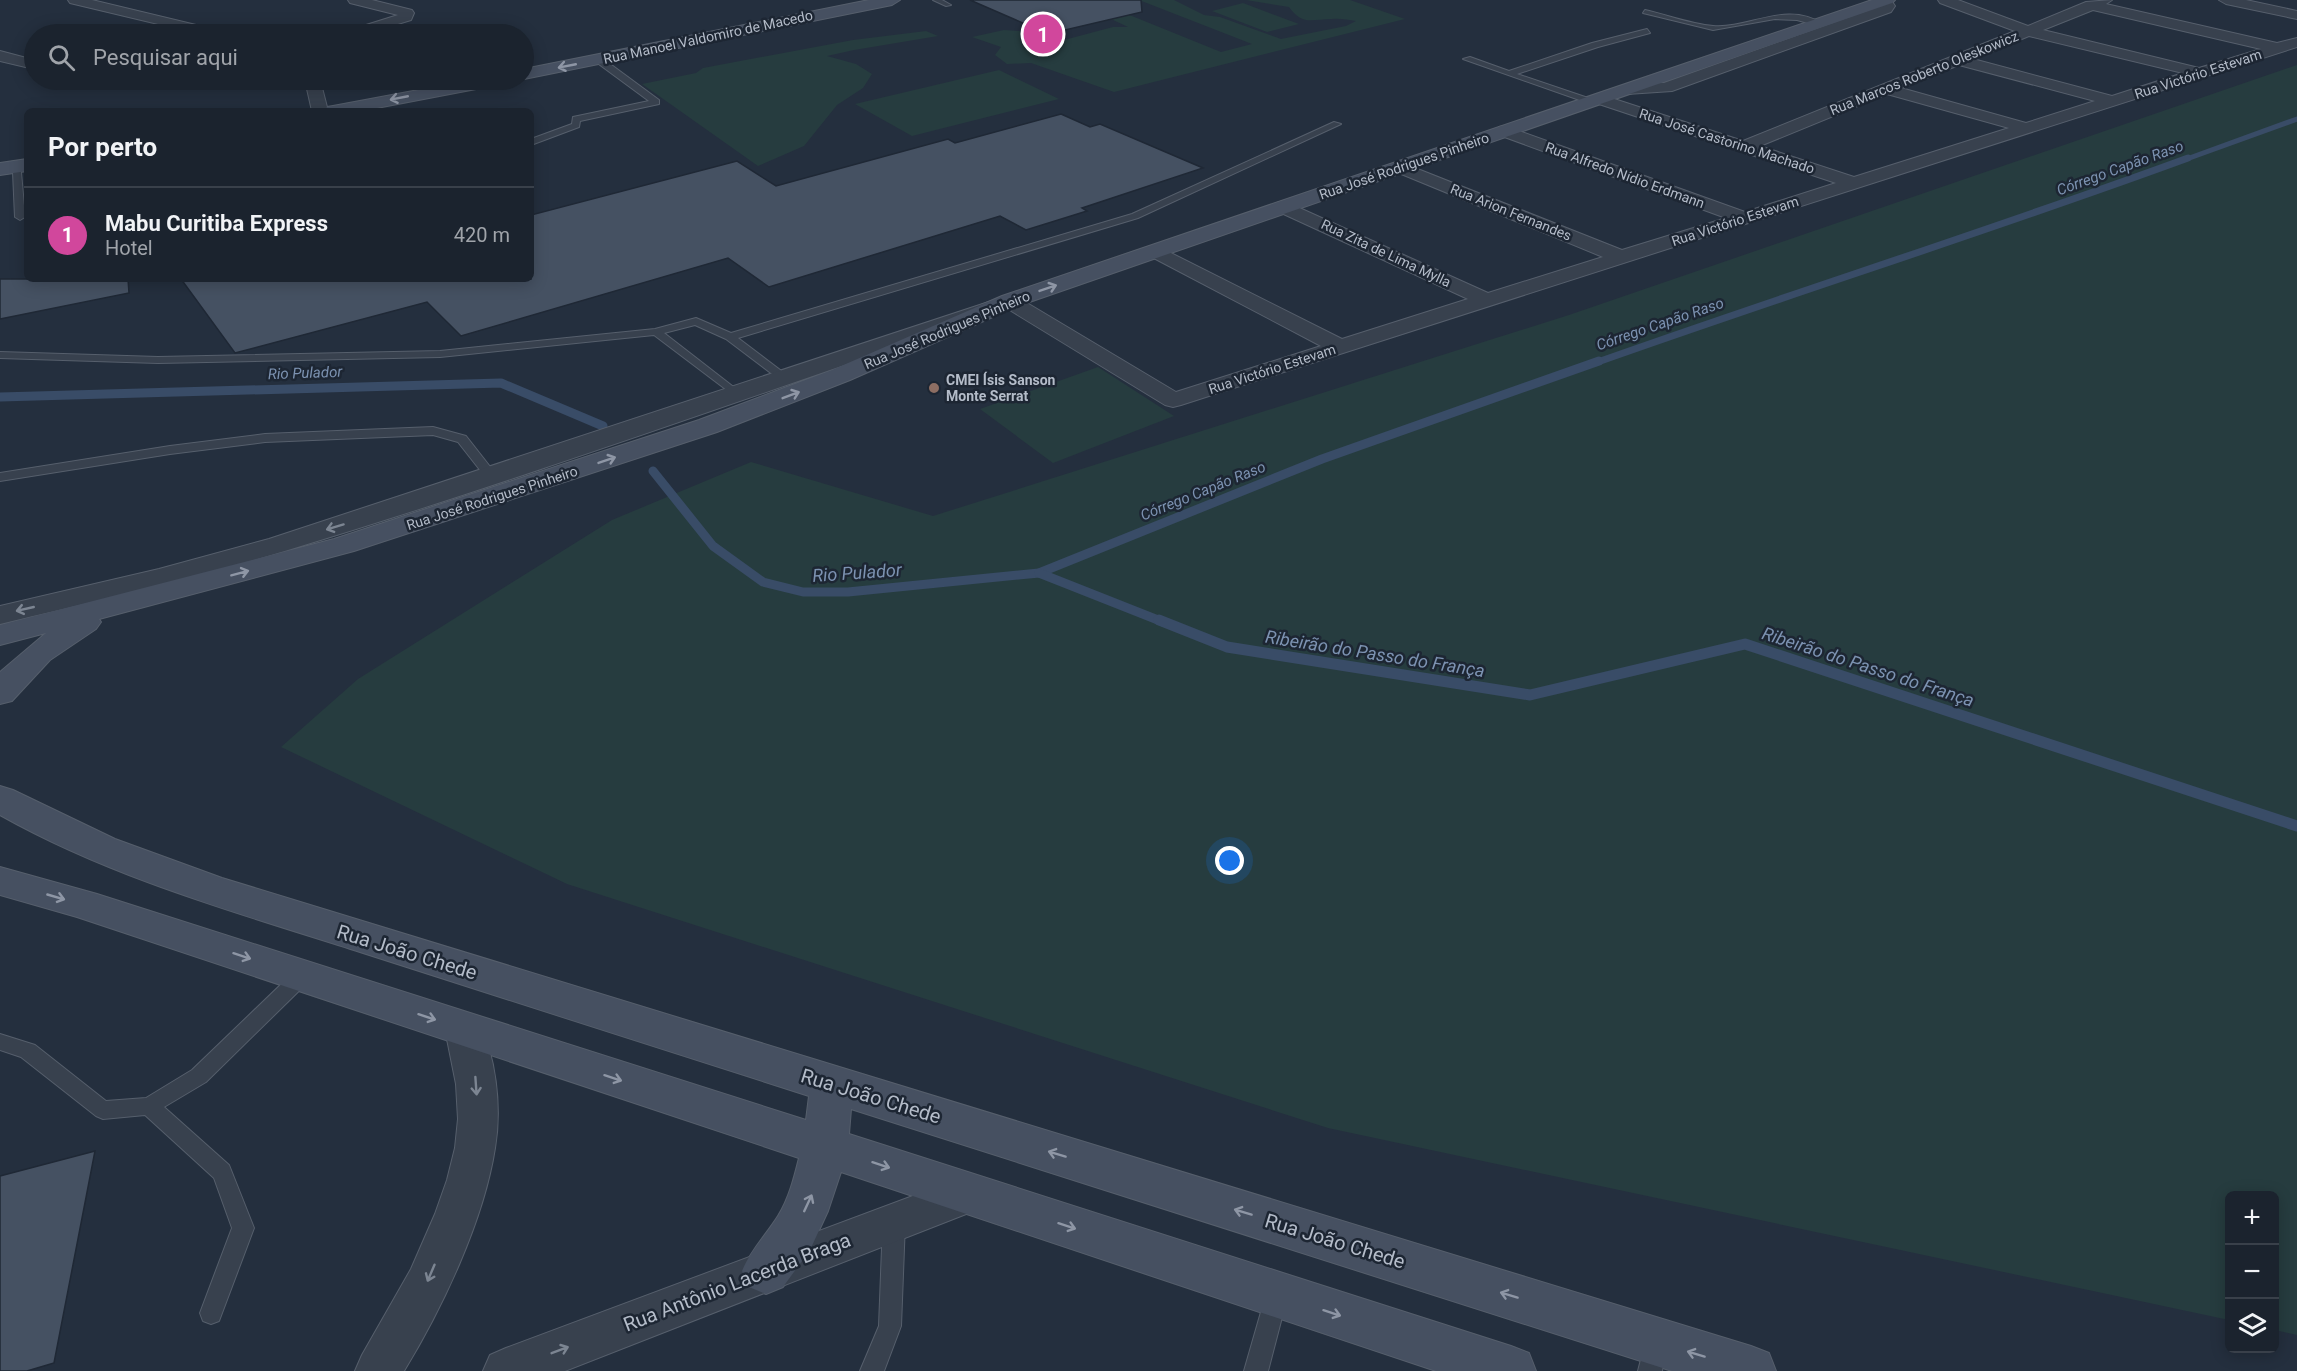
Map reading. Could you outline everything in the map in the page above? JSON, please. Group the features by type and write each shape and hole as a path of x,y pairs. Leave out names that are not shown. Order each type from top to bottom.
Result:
{"main road":[{"name":"Rua Manoel Valdomiro de Macedo","path":"534,73 892,0"},
{"name":"Rua José Rodrigues Pinheiro","path":"0,635 344,545 482,501 748,411 897,352 1010,301 1886,0"},
{"path":"349,108 444,90"},
{"path":"0,693 20,669 57,638 113,606"},
{"name":"Rua João Chede","path":"0,799 96,847 171,876 832,1084 1652,1356 1751,1371"},
{"path":"0,881 83,904 1276,1295 1452,1361 1511,1371"},
{"path":"766,1271 795,1230 813,1192 826,1147 832,1084"}],"street":[{"path":"75,0 175,24"},
{"path":"356,0 407,13 406,17 384,24"},
{"path":"1627,89 1666,88 1886,9 1888,6 1886,0"},
{"path":"1945,0 2027,31 2200,73"},
{"path":"2226,0 2297,15"},
{"path":"2098,3 2288,45"},
{"name":"Rua Marcos Roberto Oleskowicz","path":"1743,147 2098,3"},
{"name":"Rua Victório Estevam","path":"1010,301 1173,400 2288,45"},
{"path":"0,56 24,62"},
{"path":"1958,60 2114,101"},
{"path":"1886,89 2026,129"},
{"path":"315,90 319,108"},
{"name":"Rua José Castorino Machado","path":"1595,100 1854,183"},
{"name":"Rua Alfredo Nídio Erdmann","path":"1505,131 1744,218"},
{"name":"Rua Arion Fernandes","path":"1400,167 1621,257"},
{"name":"Rua Zita de Lima Mylla","path":"1284,207 1486,300"},
{"path":"1155,251 1341,347"},
{"path":"0,615 227,560 491,476 1010,301"},
{"path":"344,545 491,476"},
{"path":"378,1371 424,1288 453,1220 470,1168 477,1110 476,1078 464,1029"},
{"name":"Rua Antônio Lacerda Braga","path":"506,1371 969,1194"}],"lane":[{"path":"936,0 948,5"},
{"path":"1645,12 1713,28 1724,28 1775,17 1801,18 1819,24"},
{"path":"1508,74 1595,45 1647,31"},
{"path":"1467,59 1595,100"},
{"path":"534,141 576,125 576,119 656,102 599,60"},
{"path":"730,337 1135,216 1337,124"},
{"path":"17,172 20,217"},
{"path":"0,355 158,360 440,354 656,332 696,321 730,337 784,378"},
{"path":"656,332 736,394"},
{"path":"0,477 170,450 265,438 433,431 462,439 491,476"},
{"path":"0,1042 28,1051 104,1110 149,1106 199,1076 302,976"},
{"path":"149,1106 222,1172 243,1228 211,1314"},
{"path":"874,1370 890,1326 894,1222"},
{"path":"1256,1371 1276,1295"}],"green space":[{"path":"1139,0 1174,0 1204,15 1220,17 1281,39 1346,26 1356,21 1308,20 1299,17 1289,7 1246,0 1350,0 1405,19 1114,92 1031,63 1007,64 995,55 1001,47 972,37 1004,30 1019,31 1049,44 1113,27 1128,27 1109,18 1127,14 1221,52 1252,44"},
{"path":"1243,3 1299,24 1267,32 1212,11"},
{"path":"926,31 938,36 827,56 856,64 872,74 863,88 837,105 804,146 758,166 642,84 696,73 703,68 853,40"},
{"path":"2297,65 2297,1335 2279,1331 2279,1191 2225,1191 2225,1319 1328,1128 567,884 281,747 358,679 612,520 751,462 933,516 1569,315"},
{"path":"999,70 1059,99 912,136 855,104"},
{"path":"1098,367 1174,416 1053,463 980,409"}],"building":[{"path":"970,0 1141,0 1142,12 1048,34"},
{"path":"1061,114 1090,127 1100,124 1203,168 1082,208 1087,211 1026,230 1000,216 769,287 728,258 461,336 427,302 235,353 183,282 534,282 534,214 737,161 776,186 948,139 955,143"},
{"path":"0,279 24,279 24,282 128,282 129,293 0,319"},
{"path":"95,1151 54,1363 27,1371 0,1371 0,1176"}],"waterway":[{"name":"Córrego Capão Raso","path":"2184,160 2297,119"},
{"name":"Córrego Capão Raso","path":"1595,363 2188,158"},
{"name":"Córrego Capão Raso","path":"1039,573 1322,459 1599,361"},
{"name":"Rio Pulador","path":"0,397 501,383 603,426"},
{"name":"Rio Pulador","path":"653,471 713,546 763,582 803,592 848,592 1039,573"},
{"name":"Ribeirão do Passo do França","path":"1039,573 1163,622"},
{"name":"Ribeirão do Passo do França","path":"1159,620 1227,647 1530,695 1745,644 2297,826"}],"place":[{"name":"Mabu Curitiba Express","path":"1043,34"},
{"name":"CMEI Ísis Sanson Monte Serrat","path":"934,388"}]}
